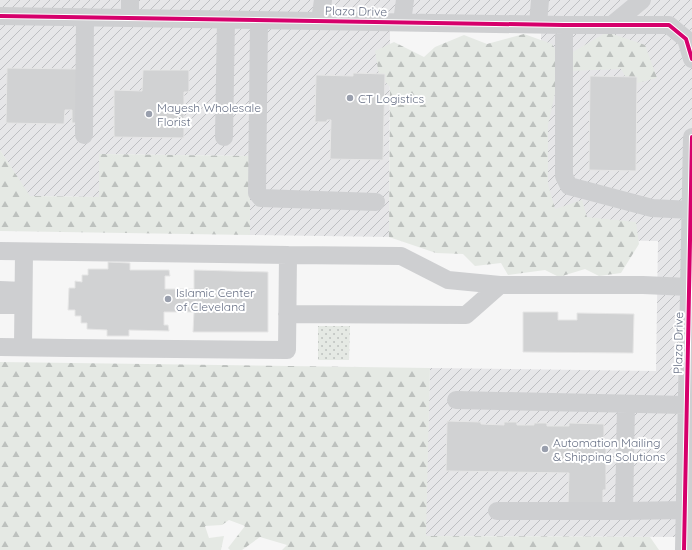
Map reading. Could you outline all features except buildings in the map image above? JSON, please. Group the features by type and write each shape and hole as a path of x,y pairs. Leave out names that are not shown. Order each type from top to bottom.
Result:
{"street":[{"path":"130,0 130,18"},
{"path":"320,21 323,0"},
{"path":"402,22 405,0"},
{"path":"538,24 540,0"},
{"path":"613,24 642,0"},
{"name":"Plaza Drive","path":"0,16 564,25 669,25 687,33 686,39 692,59"},
{"path":"84,135 85,17"},
{"path":"224,137 226,19"},
{"path":"259,20 257,193 261,198 376,202"},
{"path":"564,25 564,176 569,186 652,208 691,210"},
{"name":"Plaza Drive","path":"684,550 692,137"},
{"path":"0,251 401,256 448,280 500,285 642,285 690,290"},
{"path":"23,347 24,252"},
{"path":"0,347 287,350 288,255"},
{"path":"287,314 466,316 500,285"},
{"path":"0,290 23,298"},
{"path":"0,305 23,298"},
{"path":"456,400 687,405"},
{"path":"624,511 626,404"},
{"path":"497,511 685,510"}],"shaded area":[{"path":"0,0 692,0 692,392 681,537 425,536 430,368 656,371 658,241 541,239 541,33 390,30 389,237 250,235 250,156 99,154 99,197 29,196 0,150"}],"green space":[{"path":"607,32 645,45 657,78 630,85 621,69 571,71 571,53"},
{"path":"524,34 552,44 562,62 548,125 548,184 555,209 582,200 587,217 636,222 639,244 621,273 599,276 585,269 559,277 545,270 508,275 501,263 475,266 463,254 436,253 389,237 390,87 379,75 375,51 394,42 424,57 435,47 464,35 487,44"},
{"path":"0,150 30,196 99,197 99,154 250,156 250,235 0,231"},
{"path":"318,326 350,326 349,360 318,360"},
{"path":"0,362 430,368 426,536 650,537 659,550 282,550 287,545 260,537 242,550 230,550 228,548 245,526 229,520 222,525 205,526 209,538 224,536 221,550 0,550"}],"cycle path":[{"path":"0,16 564,25 669,25 686,39 692,59"},
{"path":"684,550 692,137"}],"place":[{"name":"CT Logistics","path":"350,98"},
{"name":"Mayesh Wholesale Florist","path":"149,114"},
{"name":"Islamic Center of Cleveland","path":"168,299"},
{"name":"Automation Mailing & Shipping Solutions","path":"545,449"}]}
